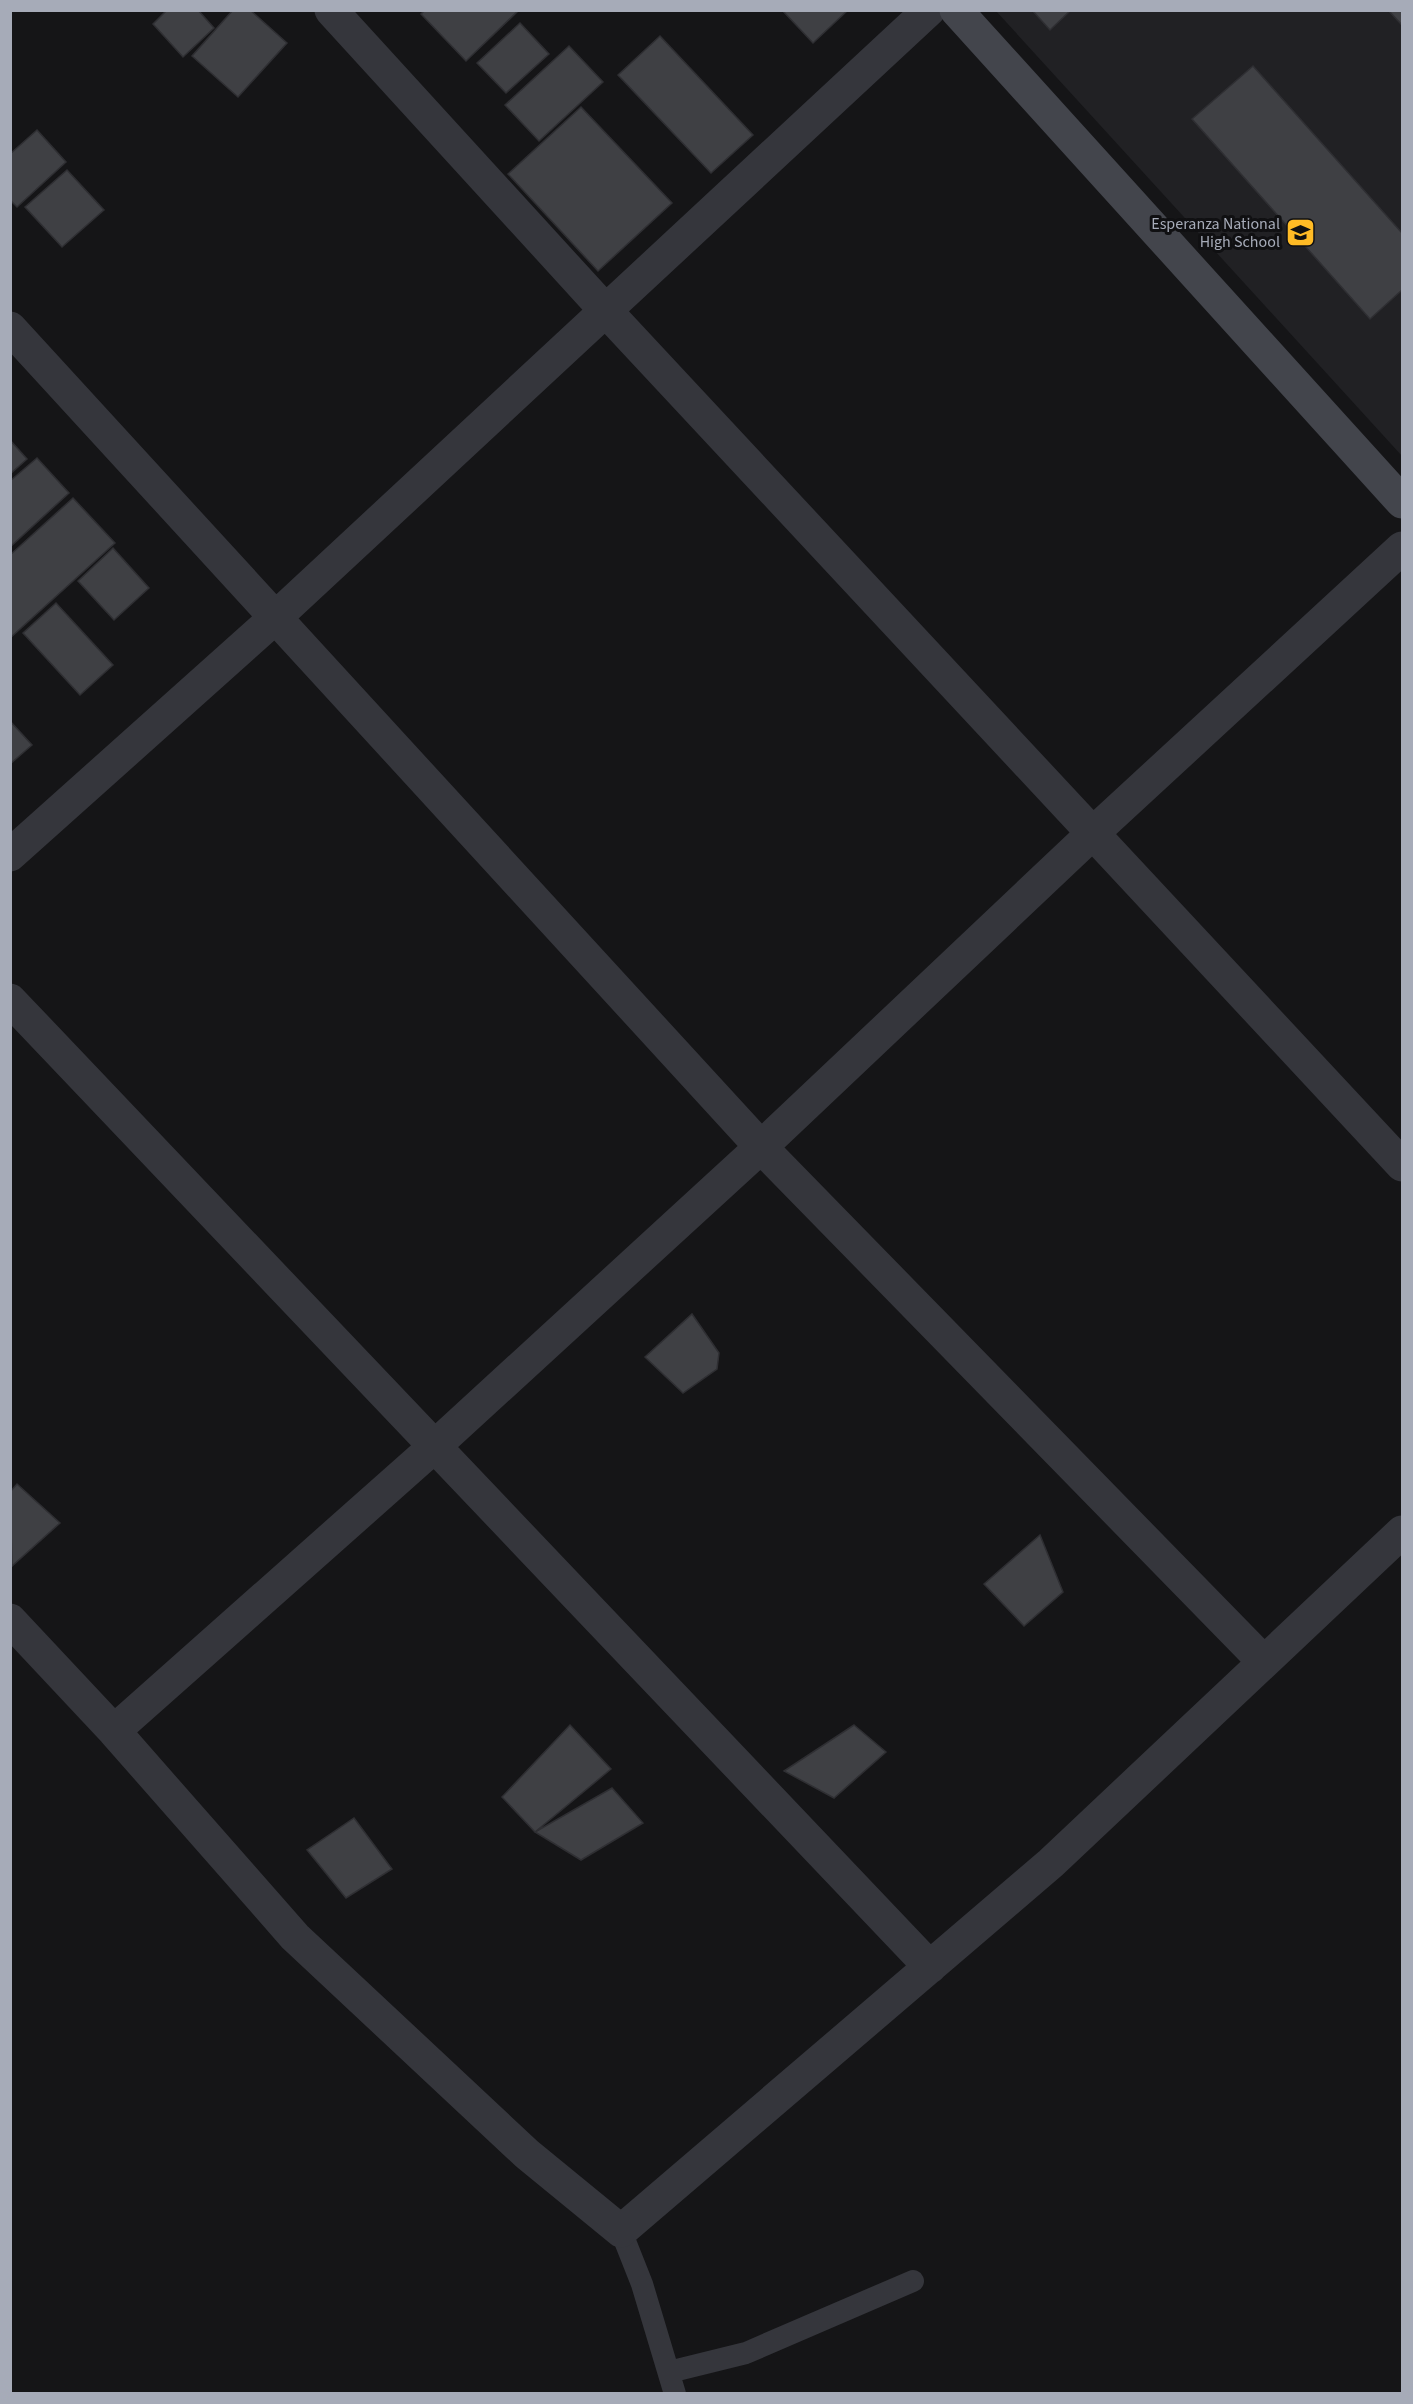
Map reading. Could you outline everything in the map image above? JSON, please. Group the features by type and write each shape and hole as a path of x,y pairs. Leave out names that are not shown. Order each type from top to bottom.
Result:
{"street":[{"path":"331,10 606,310 1402,1164"},
{"path":"10,855 276,617 929,10"},
{"path":"956,10 1402,502"},
{"path":"10,328 761,1146 1263,1661"},
{"path":"114,1731 435,1446 761,1146 1402,548"},
{"path":"10,1000 930,1967"},
{"path":"10,1620 114,1731 295,1937 527,2154 621,2231 1052,1863 1402,1532"}],"lane":[{"path":"621,2231 642,2284 672,2383 913,2281"}],"shaded area":[{"name":"Esperanza National High School","path":"996,11 1402,11 1402,456"}],"building":[{"path":"167,10 198,10 214,28 183,57 153,24"},
{"path":"233,10 250,10 287,43 238,97 192,56"},
{"path":"425,10 519,10 466,61 421,14"},
{"path":"782,10 848,10 813,43"},
{"path":"1032,10 1071,10 1050,30"},
{"path":"1388,10 1402,10 1402,25"},
{"path":"520,23 549,54 506,93 477,63"},
{"path":"660,36 753,135 711,173 618,75"},
{"path":"569,46 603,82 539,141 505,105"},
{"path":"1253,66 1402,233 1402,290 1370,319 1192,119"},
{"path":"581,107 672,203 598,271 508,174"},
{"path":"37,130 66,162 17,207 10,200 10,154"},
{"path":"67,170 104,210 62,247 25,207"},
{"path":"10,440 27,459 10,474"},
{"path":"37,458 69,493 10,547 10,481"},
{"path":"73,498 115,543 10,638 10,555"},
{"path":"113,548 149,588 114,620 78,581"},
{"path":"56,603 113,665 80,695 23,633"},
{"path":"10,721 32,745 10,764"},
{"path":"692,1314 719,1353 717,1369 683,1393 645,1357"},
{"path":"17,1484 60,1523 12,1566 10,1492"},
{"path":"1040,1535 1063,1592 1024,1626 984,1584"},
{"path":"570,1725 611,1769 535,1832 502,1797"},
{"path":"854,1725 886,1752 834,1798 784,1771"},
{"path":"612,1788 643,1823 581,1860 535,1832"},
{"path":"354,1818 392,1869 346,1898 307,1850"}],"place":[{"name":"Esperanza National High School","path":"1301,233"}]}
